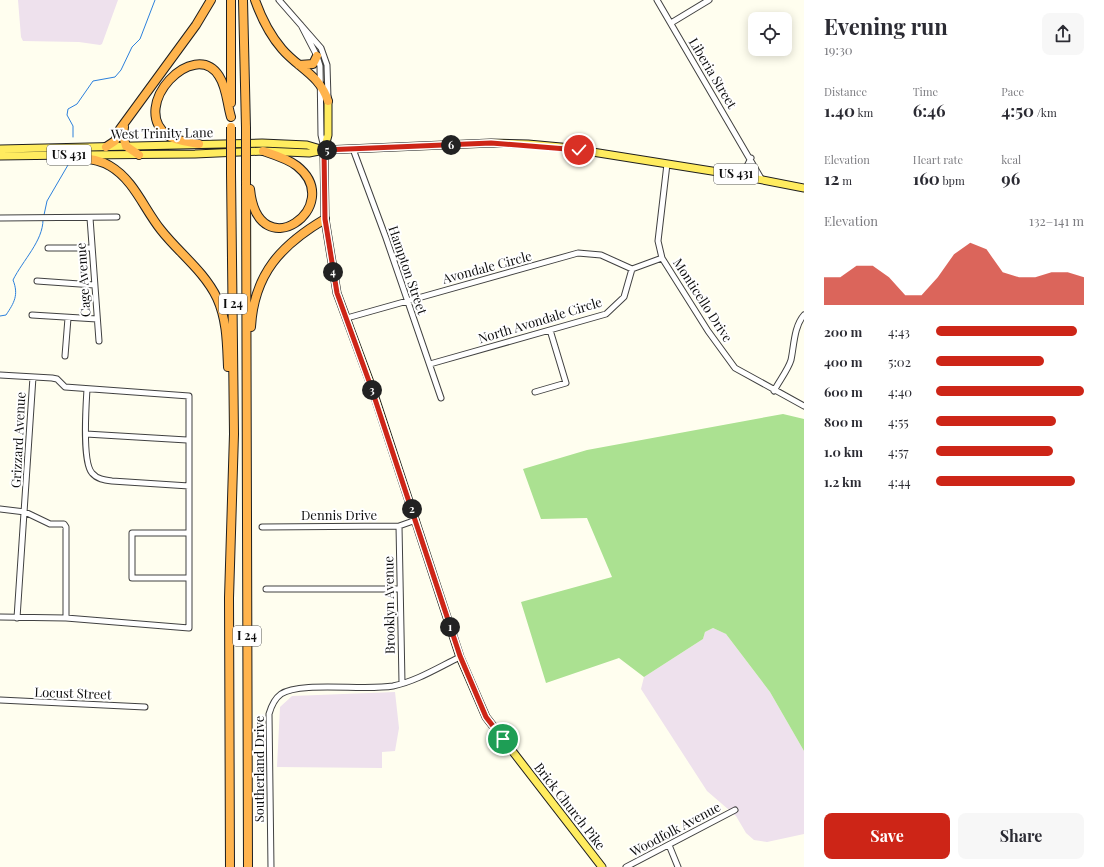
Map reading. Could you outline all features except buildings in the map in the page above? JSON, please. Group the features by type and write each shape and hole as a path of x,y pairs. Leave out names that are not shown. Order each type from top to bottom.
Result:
{"highway":[{"path":"106,147 115,141 125,122 196,25 211,0"},
{"name":"I 24","path":"230,867 229,598 234,434 231,0"},
{"name":"I 24","path":"243,0 246,128 248,867"},
{"path":"256,0 263,20 282,50 320,83 328,101"},
{"path":"299,65 313,64 317,56"},
{"path":"199,144 180,140 167,135 158,121 156,104 164,85 174,75 187,67 200,65 208,67 219,75 225,88 231,117"},
{"path":"125,122 123,136 126,146 139,155"},
{"path":"246,175 258,218 267,225 285,228 300,221 311,202 311,190 303,173 298,166 264,151"},
{"path":"66,155 97,160 108,165 126,178 160,229 211,287 222,310 226,335 228,397 234,434"},
{"path":"246,405 252,313 257,291 276,256 299,234 325,219"}],"main road":[{"name":"Brick Church Pike","path":"328,101 328,135 324,150 325,219 335,286 416,520 460,656 486,717 602,867"},
{"name":"West Trinity Lane","path":"0,156 139,155 264,151 309,153 324,150 502,143 561,147 736,175 804,188"},
{"name":"West Trinity Lane","path":"0,149 199,144 307,145 324,150"}],"street":[{"name":"Brick Church Pike","path":"279,0 321,48 327,65 328,101"},
{"name":"Liberia Street","path":"657,0 751,158 762,180"},
{"path":"671,23 709,0"},
{"name":"Brick Church Pike","path":"301,25 317,56 320,66 321,135 324,150"},
{"name":"Hampton Street","path":"353,149 386,238 441,398"},
{"path":"736,175 746,168 751,158"},
{"name":"Monticello Drive","path":"666,164 658,241 662,258 708,331 735,368 774,391 804,406"},
{"path":"0,218 117,217"},
{"name":"Cage Avenue","path":"90,218 99,341"},
{"path":"48,248 91,248"},
{"name":"Avondale Circle","path":"347,318 578,253 601,255 632,269"},
{"path":"632,269 662,258"},
{"name":"North Avondale Circle","path":"430,364 606,314 624,297 632,269"},
{"path":"37,281 94,285"},
{"path":"32,315 97,319"},
{"path":"774,391 790,362 794,340 801,318 804,315"},
{"path":"65,356 68,318"},
{"path":"535,392 566,384 550,330"},
{"name":"Grizzard Avenue","path":"0,375 33,377 18,618"},
{"path":"0,616 18,618 66,618 189,628 189,396 66,387 57,379 33,377"},
{"path":"87,389 86,459 92,473 98,478 112,482 189,486"},
{"path":"86,434 188,440"},
{"path":"0,508 25,512 50,524 64,524 66,527 66,618"},
{"name":"Dennis Drive","path":"262,527 399,526 416,520"},
{"name":"Brooklyn Avenue","path":"399,526 400,677 402,683"},
{"path":"189,533 132,533 132,578 189,578"},
{"path":"266,589 399,589"},
{"name":"Southerland Drive","path":"272,867 268,714 275,700 287,691 302,688 356,689 393,686 418,678 460,656"},
{"name":"Locust Street","path":"0,700 145,707"},
{"name":"Woodfolk Avenue","path":"626,867 735,810"},
{"path":"669,845 678,867"}],"shaded area":[{"path":"18,0 118,0 102,44 100,45 79,42 23,41 21,37"},
{"path":"713,628 726,634 770,692 804,751 804,834 767,842 754,840 746,833 736,816 707,791 641,689 644,677 703,639 705,632"},
{"path":"395,692 399,728 395,751 382,752 382,768 277,767 280,707 292,696"}],"green space":[{"path":"783,414 804,419 804,751 770,692 726,634 713,628 705,632 703,639 644,677 619,658 546,683 521,602 612,577 587,518 541,519 523,469 587,450"}],"waterway":[{"path":"73,137 73,126 67,115 68,109 77,104 93,81 115,77 121,70 132,47 140,39 155,0"},
{"path":"44,215 47,201 68,165"},
{"path":"0,316 6,315 15,299 16,290 13,280 36,243 40,235 43,220"}],"route":[{"path":"503,739 486,717 460,656 370,384 337,293 334,283 325,219 324,150 491,143 528,144 579,150"}]}
